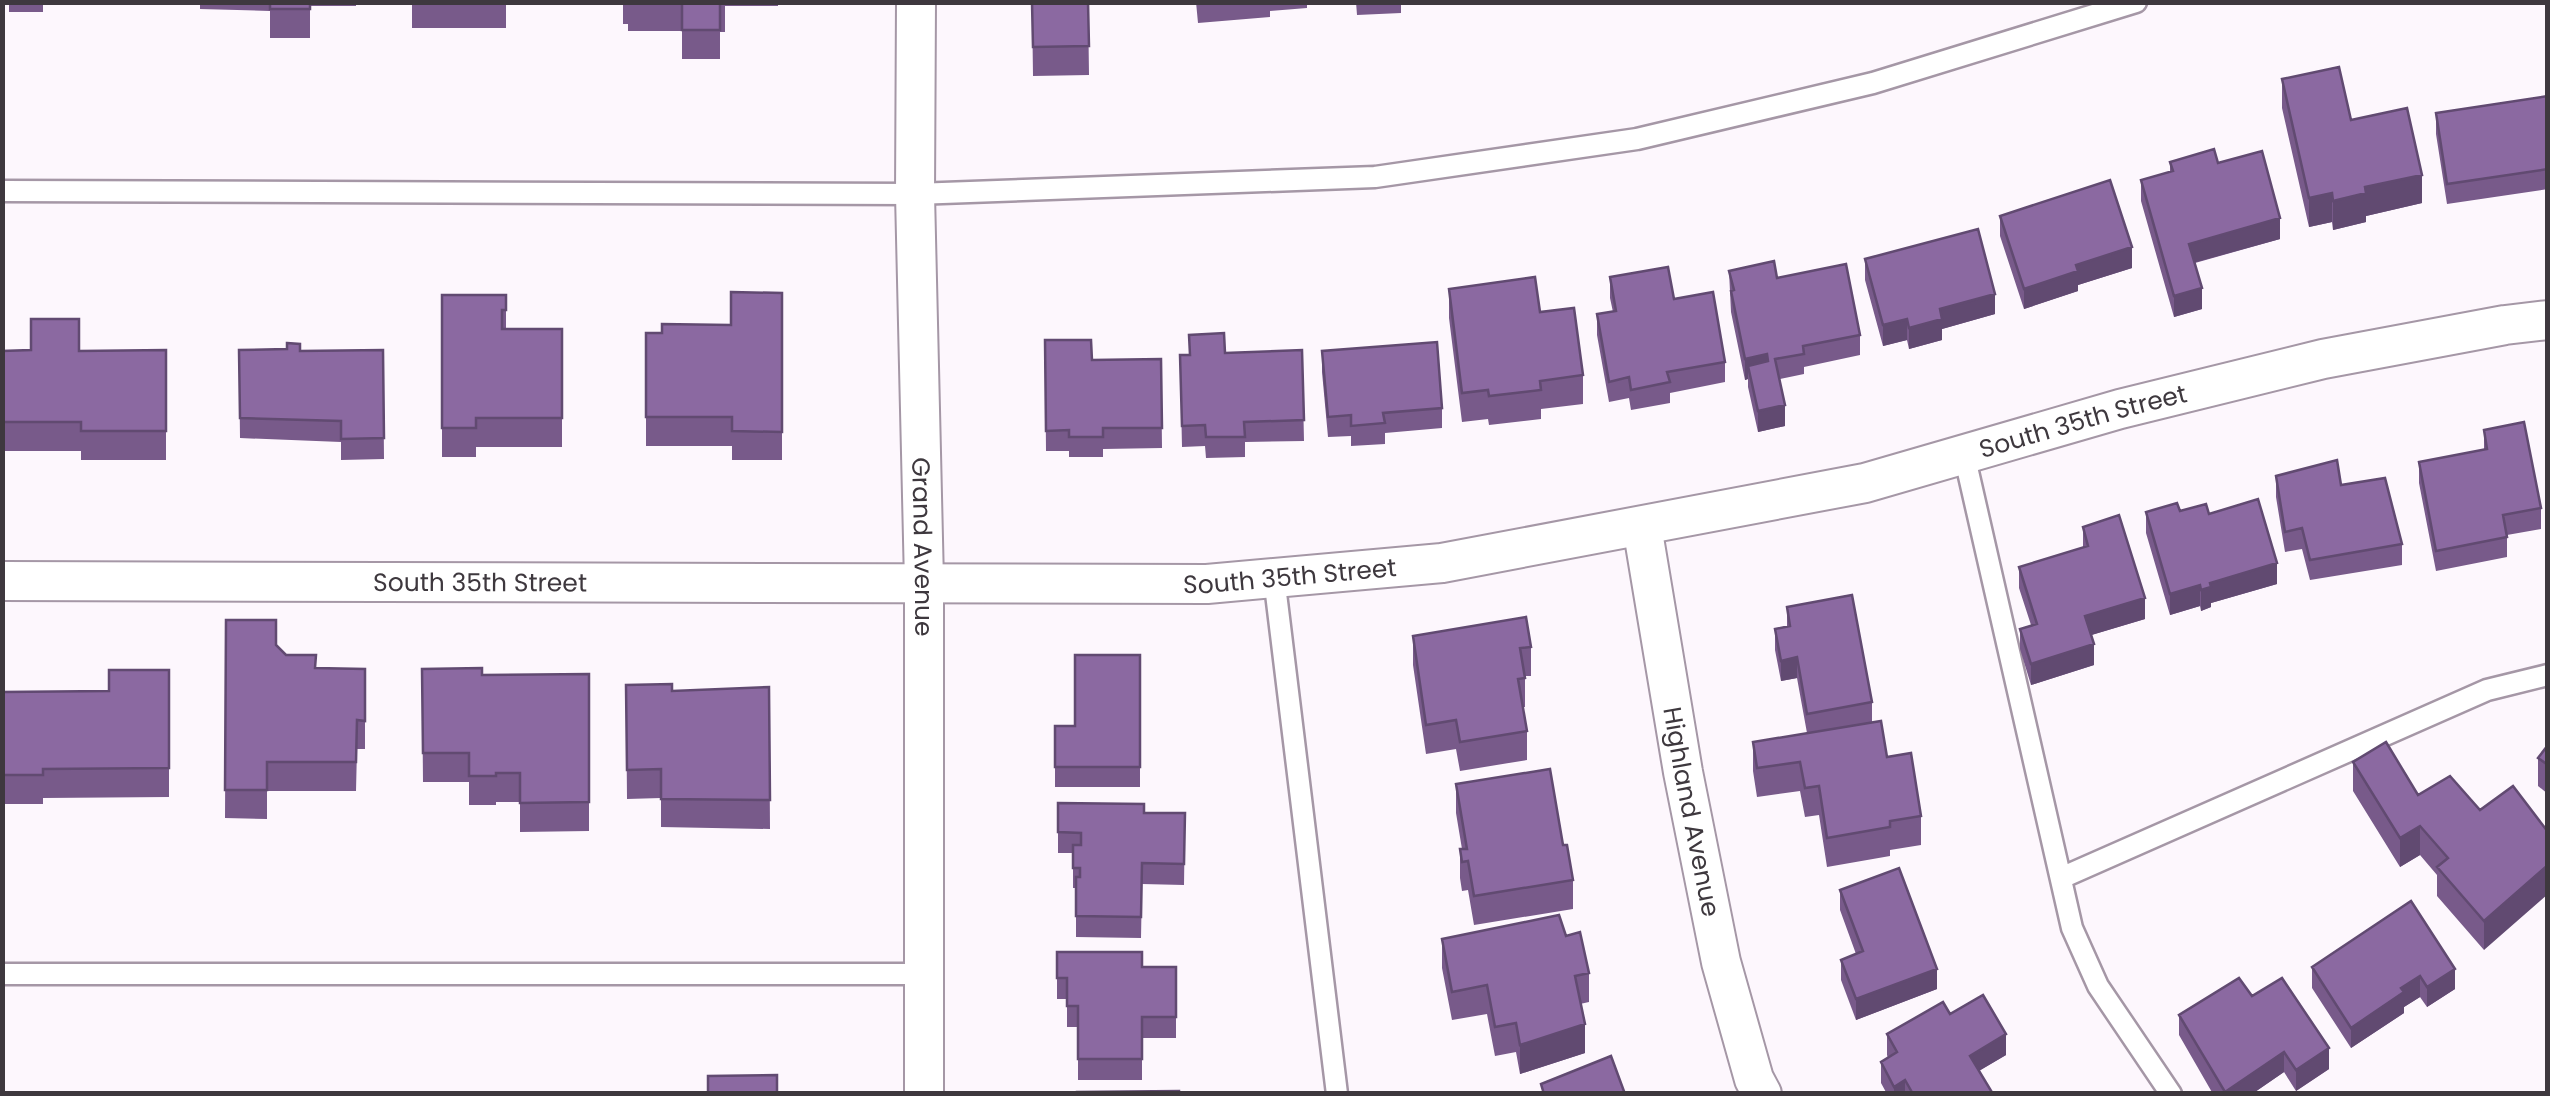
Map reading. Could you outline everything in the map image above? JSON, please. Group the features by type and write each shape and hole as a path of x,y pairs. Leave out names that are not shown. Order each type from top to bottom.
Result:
{"street":[{"name":"Grand Avenue","path":"916,2 915,194 924,582 924,1094"},
{"name":"South 35th Street","path":"2,582 1207,584 1442,563 1864,483 2120,409 2323,360 2548,320"},
{"name":"Highland Avenue","path":"1642,526 1721,962 1754,1079 1762,1094"}],"lane":[{"path":"2,191 915,194 1375,177 1637,139 1873,83 2136,2"},
{"path":"1964,454 2072,928 2098,986 2171,1094"},
{"path":"1274,577 1336,1094"},
{"path":"2061,878 2486,690 2548,675"},
{"path":"2,974 924,974"}],"building":[{"path":"270,2 310,2 310,9 270,9"},
{"path":"682,2 725,2 720,3 720,30 682,30"},
{"path":"1032,2 1088,2 1089,46 1033,47"},
{"path":"2339,67 2351,120 2407,108 2422,175 2365,187 2366,193 2333,201 2332,193 2309,198 2282,79"},
{"path":"2548,96 2548,169 2447,184 2436,113"},
{"path":"2214,149 2218,163 2262,151 2280,218 2189,244 2202,288 2174,296 2141,180 2173,171 2170,162"},
{"path":"2110,180 2132,247 2076,265 2078,271 2024,289 2000,216"},
{"path":"1978,229 1995,294 1940,309 1942,319 1909,328 1907,319 1883,325 1865,259"},
{"path":"1774,261 1777,278 1846,264 1860,335 1803,346 1804,354 1775,359 1785,405 1758,411 1748,366 1768,361 1767,354 1745,359 1729,271"},
{"path":"1668,267 1674,299 1713,292 1725,362 1667,372 1670,382 1631,390 1629,377 1609,382 1597,314 1616,311 1610,277"},
{"path":"1535,277 1540,312 1574,308 1583,375 1540,381 1541,390 1489,396 1488,390 1462,393 1449,289"},
{"path":"731,292 782,293 782,432 732,431 732,417 646,417 646,333 662,333 662,324 731,325"},
{"path":"442,295 506,295 502,329 562,329 562,418 476,418 476,428 442,428"},
{"path":"31,319 79,319 79,351 166,350 166,431 81,431 81,422 2,422 2,351 31,350"},
{"path":"1224,333 1225,353 1302,350 1304,420 1244,422 1245,437 1206,437 1205,425 1182,426 1180,355 1190,355 1189,335"},
{"path":"1045,340 1091,340 1092,360 1161,359 1162,428 1103,428 1103,437 1069,437 1069,430 1046,431"},
{"path":"1437,342 1442,408 1383,413 1385,423 1351,426 1351,415 1328,417 1322,351"},
{"path":"287,343 300,344 300,351 383,350 384,438 341,439 341,421 240,418 239,350 287,349"},
{"path":"2524,422 2541,508 2503,515 2507,537 2436,551 2419,462 2487,449 2484,430"},
{"path":"2337,460 2341,485 2385,478 2402,544 2310,560 2302,528 2285,532 2276,476"},
{"path":"2258,499 2277,563 2210,583 2211,587 2201,590 2200,585 2170,594 2146,512 2177,503 2180,511 2206,504 2209,514"},
{"path":"2119,515 2145,598 2085,616 2094,644 2031,664 2020,629 2037,624 2019,567 2088,546 2083,527"},
{"path":"1852,595 1872,702 1807,714 1797,657 1781,661 1775,629 1790,626 1787,607"},
{"path":"1526,617 1531,647 1520,648 1525,678 1518,679 1527,731 1460,742 1456,720 1426,725 1413,636"},
{"path":"226,620 276,620 276,645 286,655 316,655 315,668 365,669 365,721 357,720 356,762 267,762 267,790 225,790"},
{"path":"1075,655 1140,655 1140,767 1055,767 1055,726 1075,726"},
{"path":"482,668 482,675 589,674 589,802 520,803 520,773 469,776 469,753 423,753 422,669"},
{"path":"109,670 169,670 169,768 43,769 43,775 2,775 2,692 109,691"},
{"path":"672,684 672,691 769,687 770,800 661,799 661,769 627,770 626,685"},
{"path":"1881,721 1887,757 1911,753 1921,816 1890,821 1890,827 1827,838 1819,786 1805,788 1800,762 1757,768 1753,742"},
{"path":"2386,742 2418,795 2450,776 2480,810 2513,786 2548,832 2548,865 2484,921 2437,867 2448,858 2420,826 2400,838 2353,762"},
{"path":"2548,745 2548,765 2538,758"},
{"path":"1550,769 1573,880 1474,896 1468,861 1462,862 1460,849 1467,849 1456,784"},
{"path":"1058,803 1144,804 1144,813 1185,813 1184,864 1142,863 1141,917 1076,916 1076,877 1080,877 1080,868 1073,868 1073,845 1081,845 1081,833 1058,832"},
{"path":"1899,868 1937,969 1856,999 1841,960 1863,951 1840,890"},
{"path":"2411,901 2455,969 2427,987 2420,976 2401,988 2404,992 2351,1028 2312,967"},
{"path":"1559,915 1566,936 1580,932 1589,973 1575,976 1585,1024 1520,1045 1516,1023 1495,1027 1487,985 1452,992 1442,939"},
{"path":"1057,952 1142,952 1142,967 1176,967 1176,1017 1142,1017 1142,1059 1078,1059 1078,1006 1067,1006 1067,978 1057,978"},
{"path":"2239,978 2252,996 2282,978 2329,1048 2296,1070 2284,1052 2225,1092 2179,1015"},
{"path":"1983,995 2006,1034 1970,1056 1993,1094 1913,1094 1905,1080 1894,1087 1881,1062 1897,1052 1887,1034 1943,1002 1950,1014"},
{"path":"1611,1056 1625,1094 1544,1094 1541,1084"},
{"path":"777,1075 777,1094 708,1094 708,1076"},
{"path":"1077,1092 1179,1094 1077,1094"}]}
